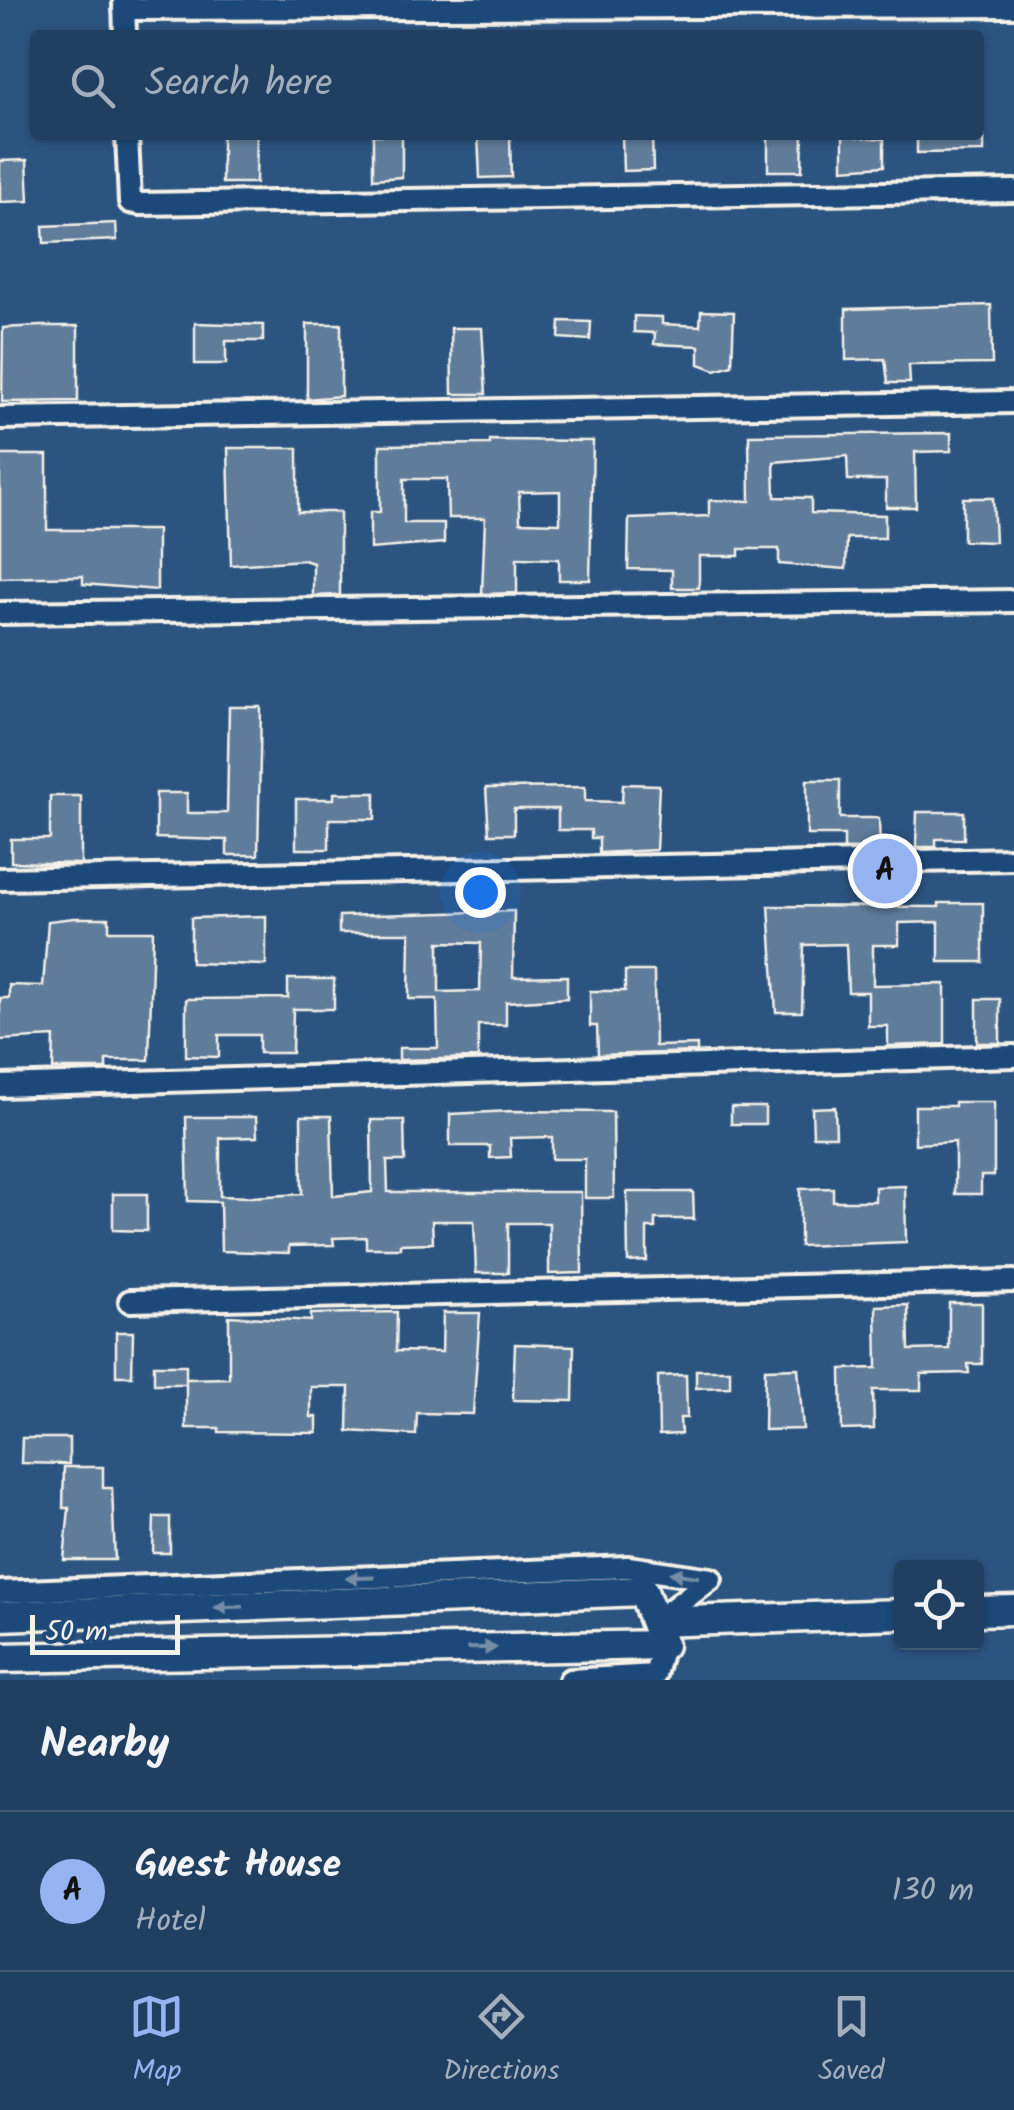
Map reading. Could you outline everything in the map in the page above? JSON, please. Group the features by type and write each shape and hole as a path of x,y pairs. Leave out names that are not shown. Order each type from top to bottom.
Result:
{"main road":[{"path":"0,1616 644,1591 659,1634"},
{"path":"984,1611 1014,1610"},
{"path":"0,1658 659,1634 894,1615"}],"street":[{"path":"125,30 124,4 1014,6"},
{"path":"127,140 128,193 130,202 140,204 1014,190"},
{"path":"0,418 1014,402"},
{"path":"0,613 1014,601"},
{"path":"0,879 1014,859"},
{"path":"0,1086 1014,1056"},
{"path":"130,1301 1014,1281"},
{"path":"0,1592 628,1567 711,1579 659,1634 655,1675 570,1680"}],"building":[{"path":"222,140 257,140 256,183 222,183"},
{"path":"373,140 402,140 402,177 373,179"},
{"path":"478,140 510,140 511,177 480,178"},
{"path":"622,140 652,140 653,170 623,171"},
{"path":"768,140 803,140 802,171 768,171"},
{"path":"843,140 884,140 884,166 843,169"},
{"path":"917,140 984,140 984,152 917,153"},
{"path":"27,160 29,201 0,202 0,161"},
{"path":"116,223 117,240 44,243 43,226"},
{"path":"991,305 992,364 909,365 910,383 888,383 885,359 846,360 846,309"},
{"path":"701,311 734,312 732,365 715,370 699,364 699,346 654,344 655,333 634,332 634,316 662,317 662,324 700,326"},
{"path":"560,321 591,322 590,340 559,338"},
{"path":"195,323 263,325 263,341 226,341 226,364 195,364"},
{"path":"307,324 341,324 341,396 307,399"},
{"path":"78,326 78,401 2,402 3,328"},
{"path":"451,328 482,328 486,394 452,394"},
{"path":"951,433 951,451 915,452 916,507 886,507 886,480 848,480 847,456 774,462 775,497 811,498 811,513 885,515 885,538 847,538 846,569 779,564 779,549 739,549 739,556 699,556 699,588 672,588 672,570 628,569 629,519 709,516 709,500 750,501 749,435"},
{"path":"490,440 593,441 590,580 559,580 559,559 517,558 517,593 482,594 485,518 448,518 447,479 404,479 404,523 444,523 444,543 370,549 370,512 380,512 380,445 490,444","holes":["560,491 560,523 520,522 519,492"]},
{"path":"228,448 298,448 298,512 340,512 340,595 313,596 313,563 304,560 231,565"},
{"path":"0,455 47,455 47,530 157,530 157,590 83,584 83,576 0,578"},
{"path":"963,498 993,498 995,542 963,541"},
{"path":"229,707 261,707 258,855 227,855 227,840 156,838 156,793 187,793 187,813 227,813"},
{"path":"807,780 840,780 840,818 879,818 880,848 844,849 844,835 807,835"},
{"path":"623,784 659,785 656,850 599,853 599,838 591,838 591,830 558,830 558,809 514,809 514,834 489,834 486,788 585,787 585,801 622,802"},
{"path":"334,793 375,793 375,819 329,819 329,849 296,849 296,799 334,799"},
{"path":"50,796 81,796 81,864 11,862 11,839 50,839"},
{"path":"917,812 964,812 964,839 936,839 936,847 916,847"},
{"path":"939,903 983,903 983,962 939,962 939,922 899,923 899,945 873,945 873,985 945,984 945,1044 888,1046 888,1026 868,1026 868,992 848,992 846,944 804,945 802,1012 776,1012 769,906 939,907"},
{"path":"514,911 513,977 567,976 567,998 506,1002 506,1025 478,1025 478,1058 399,1060 399,1048 438,1048 437,999 409,999 410,933 339,933 339,916","holes":["439,942 481,943 480,991 439,992"]},
{"path":"266,916 266,965 191,963 191,918"},
{"path":"109,918 109,931 153,931 149,1060 106,1060 106,1069 53,1069 54,1037 0,1040 0,998 9,998 9,985 43,986 48,921"},
{"path":"625,971 654,971 655,1046 697,1045 697,1052 598,1055 597,1026 590,1026 590,991 625,991"},
{"path":"288,979 334,979 334,1009 293,1009 292,1053 259,1053 259,1035 219,1035 219,1057 186,1056 186,999 288,998"},
{"path":"977,999 1000,999 1000,1043 977,1043"},
{"path":"955,1102 994,1102 994,1176 981,1176 981,1194 955,1194 955,1142 915,1144 915,1106 955,1106"},
{"path":"731,1107 765,1107 765,1124 731,1124"},
{"path":"835,1107 836,1136 813,1136 812,1108"},
{"path":"613,1112 614,1198 585,1198 585,1159 552,1159 552,1137 510,1138 511,1157 490,1158 490,1146 450,1146 450,1114"},
{"path":"301,1116 331,1116 333,1196 372,1192 371,1120 404,1120 405,1161 387,1161 388,1192 581,1192 582,1273 549,1274 549,1223 508,1223 508,1273 476,1273 474,1221 432,1221 433,1243 400,1244 400,1248 366,1248 366,1237 333,1238 334,1245 289,1246 289,1253 221,1251 220,1202 188,1201 186,1117 256,1117 257,1137 220,1138 220,1196 251,1197 302,1194"},
{"path":"905,1186 906,1242 800,1246 800,1189 833,1188 833,1201 875,1201 875,1187"},
{"path":"627,1192 693,1192 694,1219 655,1219 655,1228 647,1228 647,1261 628,1262"},
{"path":"113,1194 147,1194 147,1231 113,1230"},
{"path":"949,1303 982,1303 982,1364 968,1364 969,1373 921,1374 921,1390 873,1390 874,1429 842,1430 841,1369 877,1368 876,1306 908,1305 909,1350 949,1349"},
{"path":"397,1312 396,1351 442,1352 443,1313 480,1313 473,1414 417,1413 416,1435 348,1431 349,1387 311,1387 311,1417 317,1417 317,1433 186,1428 186,1384 154,1384 154,1365 186,1365 186,1379 229,1378 229,1316 311,1321 311,1314"},
{"path":"116,1332 133,1332 132,1376 116,1376"},
{"path":"515,1344 574,1346 573,1401 513,1400"},
{"path":"798,1368 803,1429 764,1430 765,1369"},
{"path":"696,1370 730,1370 730,1387 696,1388"},
{"path":"686,1375 687,1418 680,1418 681,1434 659,1435 658,1376"},
{"path":"22,1438 69,1438 69,1464 21,1463"},
{"path":"64,1467 103,1467 103,1488 112,1488 115,1560 64,1560 69,1508 63,1508"},
{"path":"154,1517 170,1517 170,1553 153,1553"}],"place":[{"name":"Guest House","path":"885,871"}]}
